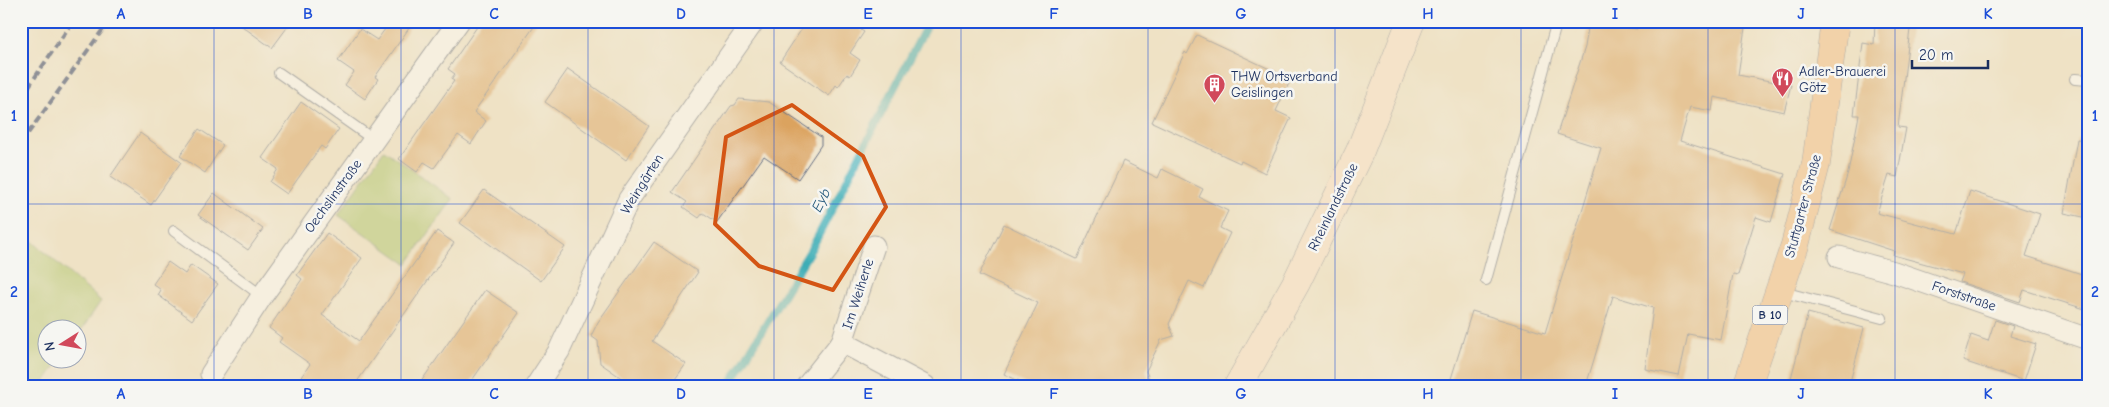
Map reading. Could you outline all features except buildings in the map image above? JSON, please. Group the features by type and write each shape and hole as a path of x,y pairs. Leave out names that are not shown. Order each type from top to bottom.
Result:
{"main road":[{"name":"Rheinlandstraße","path":"1238,386 1296,283 1360,152 1411,21"},
{"name":"Stuttgarter Straße","path":"1747,386 1794,245 1816,164 1835,21"}],"street":[{"name":"Oechslinstraße","path":"211,374 262,296 459,21"},
{"name":"Weingärten","path":"536,386 559,352 629,199 754,21"},
{"name":"Im Weiherle","path":"807,386 842,342 874,246"},
{"name":"Forststraße","path":"1839,257 1894,272 2088,339"},
{"name":"Im Weiherle","path":"842,342 926,386"}],"lane":[{"path":"1486,280 1557,21"},
{"path":"279,74 374,140"},
{"path":"2075,79 2088,80"},
{"path":"174,231 262,296"},
{"path":"1778,291 1882,318"}],"highlighted area":[{"path":"792,105 863,156 886,207 833,290 759,266 715,224 726,137"}],"green space":[{"path":"384,150 453,199 407,264 338,215"},
{"path":"32,241 101,301 88,320 38,320 38,370 53,370 42,386 21,386 21,255"}],"waterway":[{"name":"Eyb","path":"729,386 814,244 929,21"}],"railway":[{"path":"21,98 73,21"},
{"path":"21,143 109,21"}],"place":[{"name":"Adler-Brauerei Götz","path":"1783,98"},
{"name":"THW Ortsverband Geislingen","path":"1215,103"}]}
